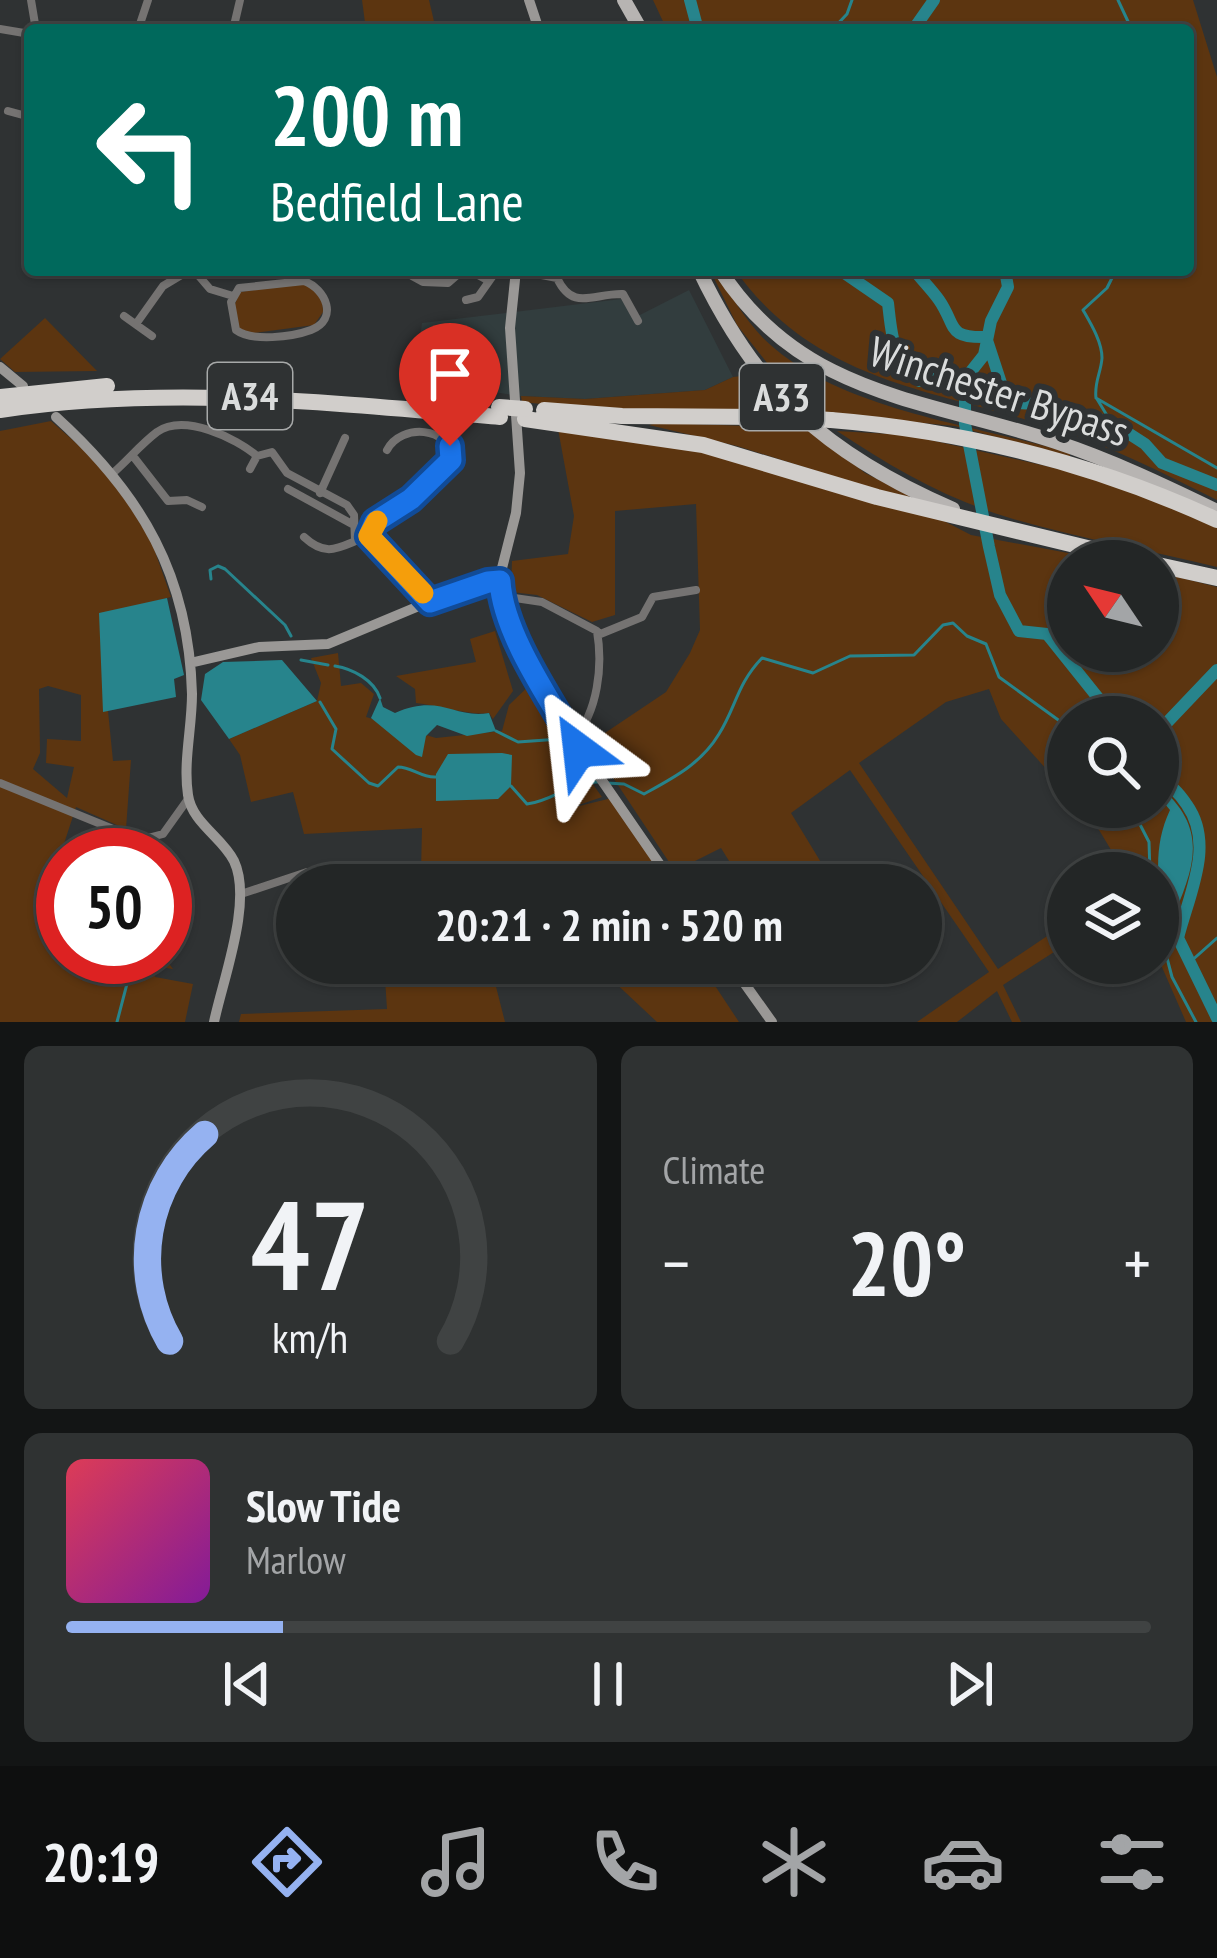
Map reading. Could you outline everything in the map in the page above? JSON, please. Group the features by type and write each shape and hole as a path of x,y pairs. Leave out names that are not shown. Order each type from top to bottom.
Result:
{"highway":[{"name":"A34","path":"0,397 127,385 223,384 499,412"},
{"name":"A34","path":"0,410 193,394 525,414 831,420 984,440 1093,470 1217,515"},
{"name":"A34","path":"525,414 704,445 1049,540"},
{"path":"1179,570 1217,578"}],"main road":[{"name":"A33","path":"702,276 735,337 800,416 872,471 951,512"},
{"name":"Winchester Bypass","path":"725,276 769,329 824,368 877,393 1081,451 1217,515"}],"street":[{"path":"8,111 24,115"},
{"path":"136,324 163,286 180,276"},
{"path":"199,276 210,289 233,296"},
{"path":"233,296 247,286 300,276"},
{"path":"233,296 232,317 242,335 304,332 319,325 327,308 320,288 306,276"},
{"path":"417,276 424,282 448,284 458,276"},
{"path":"479,276 489,281"},
{"path":"466,300 478,296 493,276"},
{"path":"515,276 510,328 519,486 501,596 573,740 659,864"},
{"path":"553,276 575,299 623,294 638,321"},
{"path":"124,316 152,336"},
{"path":"0,367 23,386"},
{"path":"56,417 113,473 141,512 169,565 190,663 188,799 198,819 233,860 241,894 214,1022"},
{"path":"113,473 159,430 185,424 207,429 256,456 272,452 286,473 347,506 354,515 355,541"},
{"path":"304,537 317,549 328,550 369,536 375,522 411,499 451,460 452,451 433,434 413,432 401,434 387,450"},
{"path":"320,493 345,438"},
{"path":"133,456 168,500 187,500 202,507"},
{"path":"250,469 256,456"},
{"path":"288,489 352,524"},
{"path":"369,536 430,602"},
{"path":"190,663 259,647 328,644 430,602 500,581"},
{"path":"598,635 642,616 653,596 696,590"},
{"path":"501,596 542,602 594,628 598,635 594,698 589,717 573,740"},
{"path":"0,783 140,840 163,834 188,799"},
{"path":"241,894 276,883"},
{"path":"745,984 772,1022"}],"shaded area":[{"path":"362,0 429,0 435,24 365,24"},
{"path":"653,0 1193,0 1217,77 1217,500 1078,436 923,391 840,360 767,308 740,276 1194,276 1194,24 664,24"},
{"path":"713,276 720,276 763,338 829,383 909,412 1070,453 1070,457 955,426 816,413 737,325"},
{"path":"304,283 322,295 323,312 314,325 247,334 238,329 234,306 240,292"},
{"path":"689,290 733,377 705,390 585,399 520,396 421,381 422,323 621,299 634,318"},
{"path":"45,318 97,371 15,372 0,359"},
{"path":"759,374 793,411 612,411 522,402 521,396 585,399 705,390 733,377"},
{"path":"51,421 109,472 152,543 171,597 109,613 104,711 108,711 113,761 131,760 126,828 76,807 69,828 36,828 36,984 193,984 185,1022 0,1022 0,431","holes":["48,686 81,695 81,741 47,739 46,763 74,767 67,798 33,769 40,753 39,689"]},
{"path":"649,425 808,428 865,473 910,495 909,500 737,446"},
{"path":"558,429 676,443 942,520 971,535 1047,549 1047,672 1179,672 1179,577 1217,587 1217,1022 1186,1022 1169,984 1179,984 1179,852 1112,852 1098,828 1179,828 1179,696 1047,696 1047,770 1001,719 989,689 946,702 859,763 927,864 915,864 850,770 791,813 822,864 731,864 721,848 689,864 670,864 590,743 666,692 690,653 700,630 696,504 615,511 615,615 592,622 537,595 511,592 512,561 568,554 574,516"},
{"path":"837,431 908,435 1139,491 1217,527 1217,567 1179,558 1179,540 1097,540 986,510 878,457"},
{"path":"495,631 513,691 493,719 489,713 416,703 415,689 396,676 476,662 470,639"},
{"path":"338,653 341,686 361,683 374,694 366,717 436,738 502,731 509,705 534,681 554,730 602,797 567,809 612,798 659,864 421,864 422,828 304,834 293,792 251,802 240,755 229,739 317,701 321,683 311,658"},
{"path":"942,886 998,969 1047,936 1047,957 1003,985 1021,1022 1012,1022 997,991 957,1022 917,1022 989,972 942,904"},
{"path":"385,984 495,984 505,1022 239,1022 241,1014 387,1009"},
{"path":"616,984 714,984 739,1022 657,1022"}],"water":[{"path":"167,598 184,675 174,679 176,697 103,712 99,613"},
{"path":"282,660 317,701 229,739 201,700 205,674 223,662"},
{"path":"380,698 383,707 395,713 424,705 489,713 496,731 467,736 437,725 426,736 422,757 371,718"},
{"path":"448,754 512,755 511,786 498,799 436,801 436,774"},
{"path":"1179,808 1193,850 1179,902 1179,852 1159,852 1164,828 1179,828"}],"waterway":[{"path":"690,0 696,24"},
{"path":"838,24 852,0"},
{"path":"917,24 934,0"},
{"path":"1118,0 1129,24"},
{"path":"849,276 888,303 898,355 919,381 937,374 965,379 965,424 1000,595 1019,631 1047,634 1097,696"},
{"path":"919,276 958,333 986,337"},
{"path":"965,379 984,355 991,321 1008,287 1006,276"},
{"path":"1113,276 1083,310 1102,352 1096,398 1217,468"},
{"path":"986,337 1003,389 1014,403 1111,422 1145,444 1162,463 1217,485"},
{"path":"1097,399 1111,422"},
{"path":"211,579 210,570 225,569 291,636"},
{"path":"607,783 624,784 644,794 695,762 712,745 762,658 813,673 850,656 914,655 943,625 953,623 986,644 999,677 1047,712"},
{"path":"301,660 328,665"},
{"path":"335,666 362,676 380,698"},
{"path":"1179,710 1217,670"},
{"path":"320,702 336,729 332,749 369,783 378,786 398,767 436,777"},
{"path":"496,731 518,742 560,739 580,758 591,779"},
{"path":"511,786 527,804 598,782"},
{"path":"1179,794 1195,820 1199,853 1178,938 1217,1018"},
{"path":"1142,828 1149,852"},
{"path":"1189,963 1217,938"},
{"path":"117,1022 127,984"},
{"path":"1176,984 1196,1022"}],"slow traffic":[{"path":"377,521 369,536 423,593"}],"route":[{"path":"450,446 451,460 411,499 375,522 369,536 430,602 500,581 517,636 579,750"}]}
